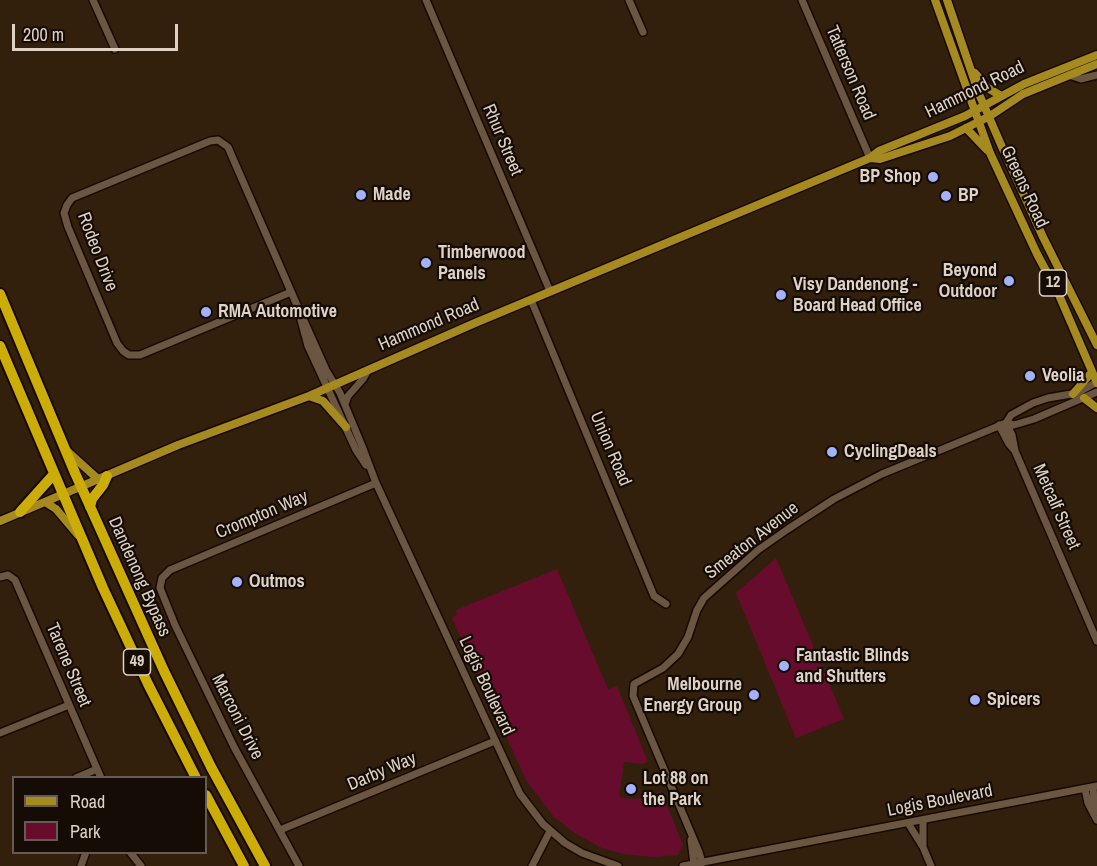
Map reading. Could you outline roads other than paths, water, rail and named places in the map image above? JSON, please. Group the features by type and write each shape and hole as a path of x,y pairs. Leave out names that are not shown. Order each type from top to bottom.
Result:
{"highway":[{"name":"Dandenong Bypass","path":"0,294 64,449 164,671 211,767 265,866"},
{"name":"Dandenong Bypass","path":"0,346 139,665 195,776"},
{"path":"20,512 54,474"},
{"path":"90,507 92,499 103,485 103,478"},
{"path":"207,797 244,866"}],"main road":[{"name":"Greens Road","path":"935,0 990,153 1037,254 1059,295 1097,383"},
{"name":"Greens Road","path":"947,0 985,106 1036,222 1096,342"},
{"name":"Hammond Road","path":"0,521 178,445 309,396 550,291 870,158 879,151 985,106 1039,78 1097,55"},
{"name":"Hammond Road","path":"870,158 880,159 917,148 966,128 990,116 1023,94 1097,63"},
{"path":"972,69 988,88 1001,96"},
{"path":"966,128 990,153"},
{"path":"1073,394 1092,372"},
{"path":"309,396 323,401 346,427"},
{"path":"1084,398 1097,408"},
{"path":"64,449 103,478"},
{"path":"45,502 62,515 84,543"}],"street":[{"path":"93,0 115,49"},
{"name":"Rhur Street","path":"426,0 550,291"},
{"path":"629,0 644,32"},
{"name":"Tatterson Road","path":"802,0 870,158"},
{"path":"1069,75 1081,79 1097,75"},
{"name":"Rodeo Drive","path":"291,291 140,355 129,355 117,343 64,213 72,198 210,141 218,140 228,147 291,291 331,385"},
{"name":"Union Road","path":"531,300 654,596 666,604"},
{"path":"345,404 348,396 369,369"},
{"name":"Smeaton Avenue","path":"1003,424 1011,415 1033,403 1073,394 1097,383"},
{"name":"Logis Boulevard","path":"331,385 345,404 363,446 374,480"},
{"name":"Logis Boulevard","path":"331,385 356,450 374,480 520,794 550,831 565,843 582,853 618,866"},
{"name":"Smeaton Avenue","path":"698,863 699,852 633,696 634,684 663,668 678,654 688,637 697,610 704,598 751,556 788,528 834,499 882,474 1003,424 1028,421 1097,392"},
{"name":"Metcalf Street","path":"1003,424 1012,435 1015,451 1097,640"},
{"name":"Crompton Way","path":"162,578 170,570 374,480"},
{"name":"Tarene Street","path":"0,577 8,575 15,580 100,776"},
{"name":"Marconi Drive","path":"162,578 160,588 175,625 234,747 299,866"},
{"path":"0,733 69,705"},
{"name":"Darby Way","path":"280,830 495,741"},
{"path":"79,776 97,769"},
{"path":"1092,787 1096,817"},
{"name":"Logis Boulevard","path":"683,866 1092,787"},
{"path":"923,820 923,847"},
{"path":"908,823 923,847 931,866"},
{"path":"532,866 550,831"},
{"path":"132,854 141,866"}],"place":[{"name":"BP Shop","path":"933,177"},
{"name":"Made","path":"361,195"},
{"name":"BP","path":"946,196"},
{"name":"Timberwood Panels","path":"426,263"},
{"name":"Beyond Outdoor","path":"1009,281"},
{"name":"Visy Dandenong - Board Head Office","path":"781,295"},
{"name":"RMA Automotive","path":"206,312"},
{"name":"Veolia","path":"1030,376"},
{"name":"CyclingDeals","path":"832,452"},
{"name":"Outmos","path":"237,582"},
{"name":"Fantastic Blinds and Shutters","path":"784,666"},
{"name":"Melbourne Energy Group","path":"754,695"},
{"name":"Spicers","path":"975,700"},
{"name":"Lot 88 on the Park","path":"631,789"}]}
